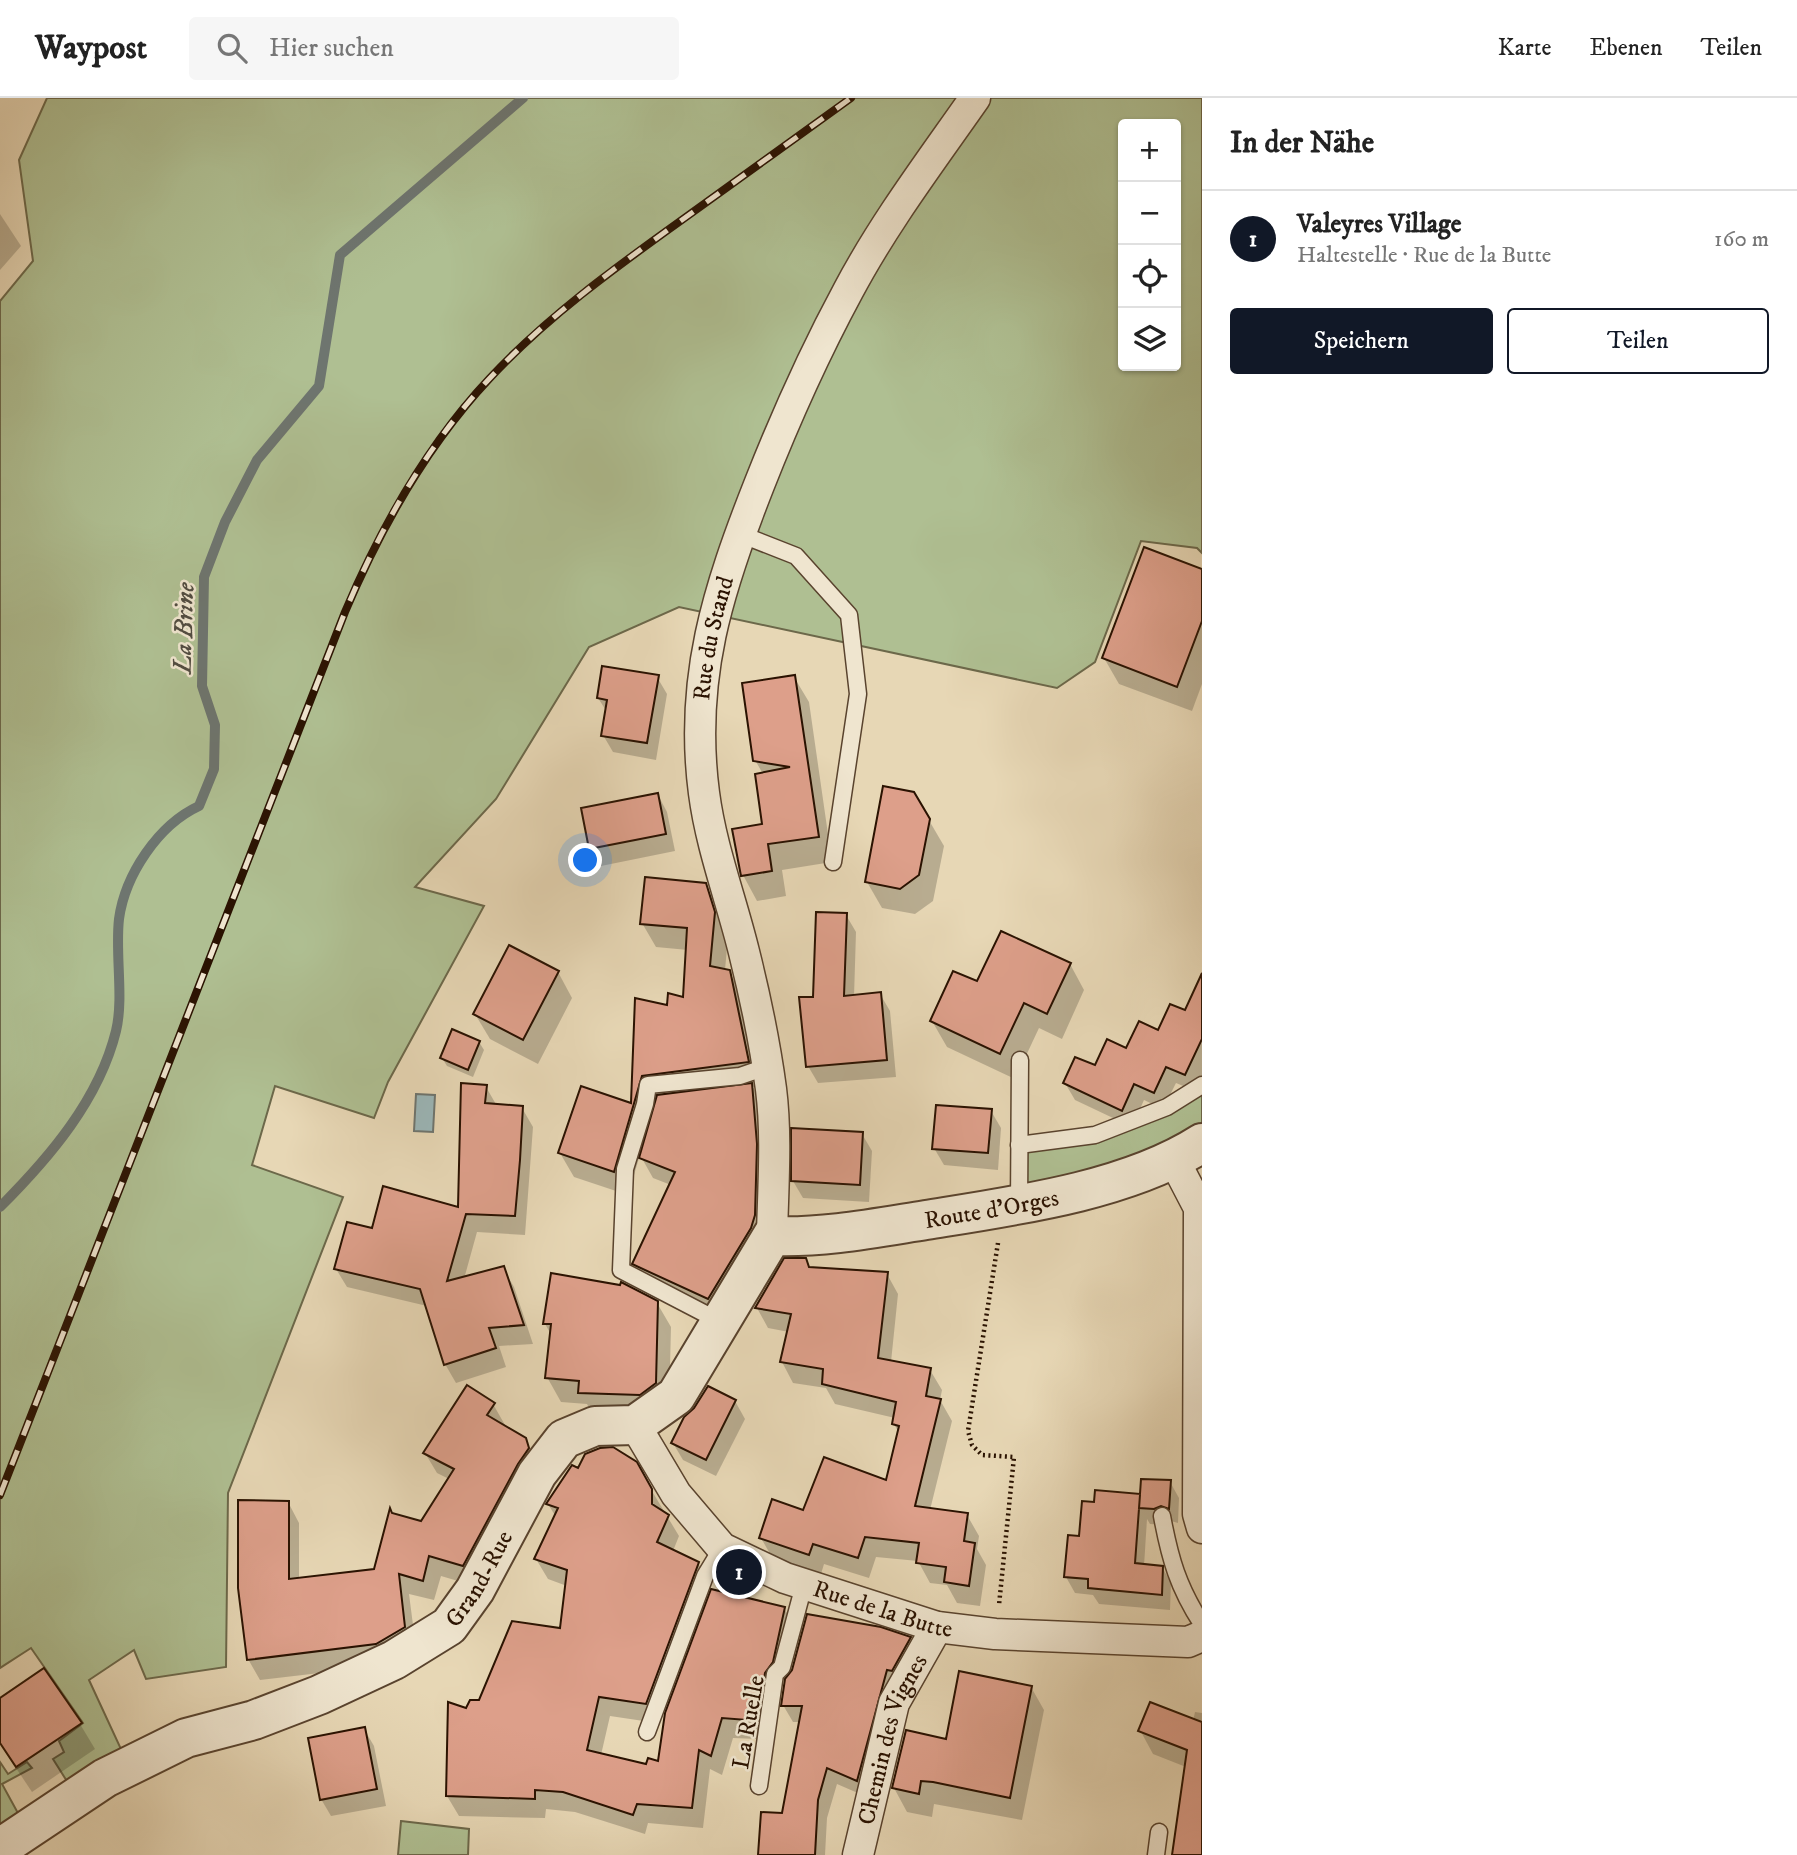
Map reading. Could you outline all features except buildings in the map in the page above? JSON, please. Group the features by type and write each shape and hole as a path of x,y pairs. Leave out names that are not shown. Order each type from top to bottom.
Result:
{"street":[{"name":"Rue du Stand","path":"772,1236 771,1091 745,954 714,845 699,739 702,674 716,607 740,534 789,410 849,289 898,208 975,98"},
{"name":"Route d'Orges","path":"772,1236 838,1234 1011,1206 1188,1152"},
{"path":"1188,1152 1199,1208 1198,1514 1202,1528"},
{"path":"635,1425 676,1396 772,1236"},
{"name":"Rue de la Butte","path":"635,1425 676,1494 722,1548 804,1585 937,1628 995,1634 1188,1642 1202,1636"},
{"name":"Grand-Rue","path":"0,1848 105,1778 174,1743 254,1720 319,1695 394,1660 449,1626 475,1590 537,1474 564,1439 595,1426 635,1425"},
{"name":"Chemin des Vignes","path":"858,1855 894,1703 937,1628"}],"lane":[{"path":"740,534 796,556 849,615 858,694 833,862"},
{"path":"1011,1206 1020,1145 1020,1059"},
{"path":"721,1322 621,1270 625,1169 645,1104 648,1085 740,1076 766,1067"},
{"path":"1020,1145 1096,1135 1167,1107 1202,1084"},
{"path":"1161,1516 1171,1563 1182,1594 1202,1625"},
{"path":"647,1732 705,1576 722,1548"},
{"name":"La Ruelle","path":"759,1786 775,1674 782,1667 804,1585"},
{"path":"1156,1855 1159,1832"}],"path":[{"path":"995,1634 1014,1457 982,1455 972,1445 968,1431 1011,1206"}],"green space":[{"path":"47,98 1202,98 1202,553 1197,548 1141,541 1095,662 1057,688 679,607 589,647 496,799 415,887 484,906 388,1082 374,1118 275,1086 252,1165 343,1197 228,1493 226,1667 146,1679 134,1650 89,1680 127,1762 75,1794 53,1759 64,1752 59,1741 83,1723 31,1648 0,1668 0,301 33,261 19,160"},
{"path":"1202,1090 1202,1135 1022,1201 1023,1149 1097,1139"},
{"path":"0,1762 8,1774 27,1762 32,1768 2,1784 25,1826 0,1843"},
{"path":"401,1821 469,1829 468,1855 398,1855"}],"water":[{"path":"416,1094 435,1095 433,1132 414,1131"}],"waterway":[{"name":"La Brine","path":"0,1207 54,1148 98,1081 118,1018 119,919 128,885 157,839 170,825 199,806 214,769 215,725 202,686 204,577 225,522 257,460 319,386 340,255 523,98"}],"railway":[{"path":"0,1495 345,612 374,549 407,489 445,431 467,404 534,335 629,258 851,98"}],"place":[{"name":"Valeyres Village","path":"739,1572"}]}
